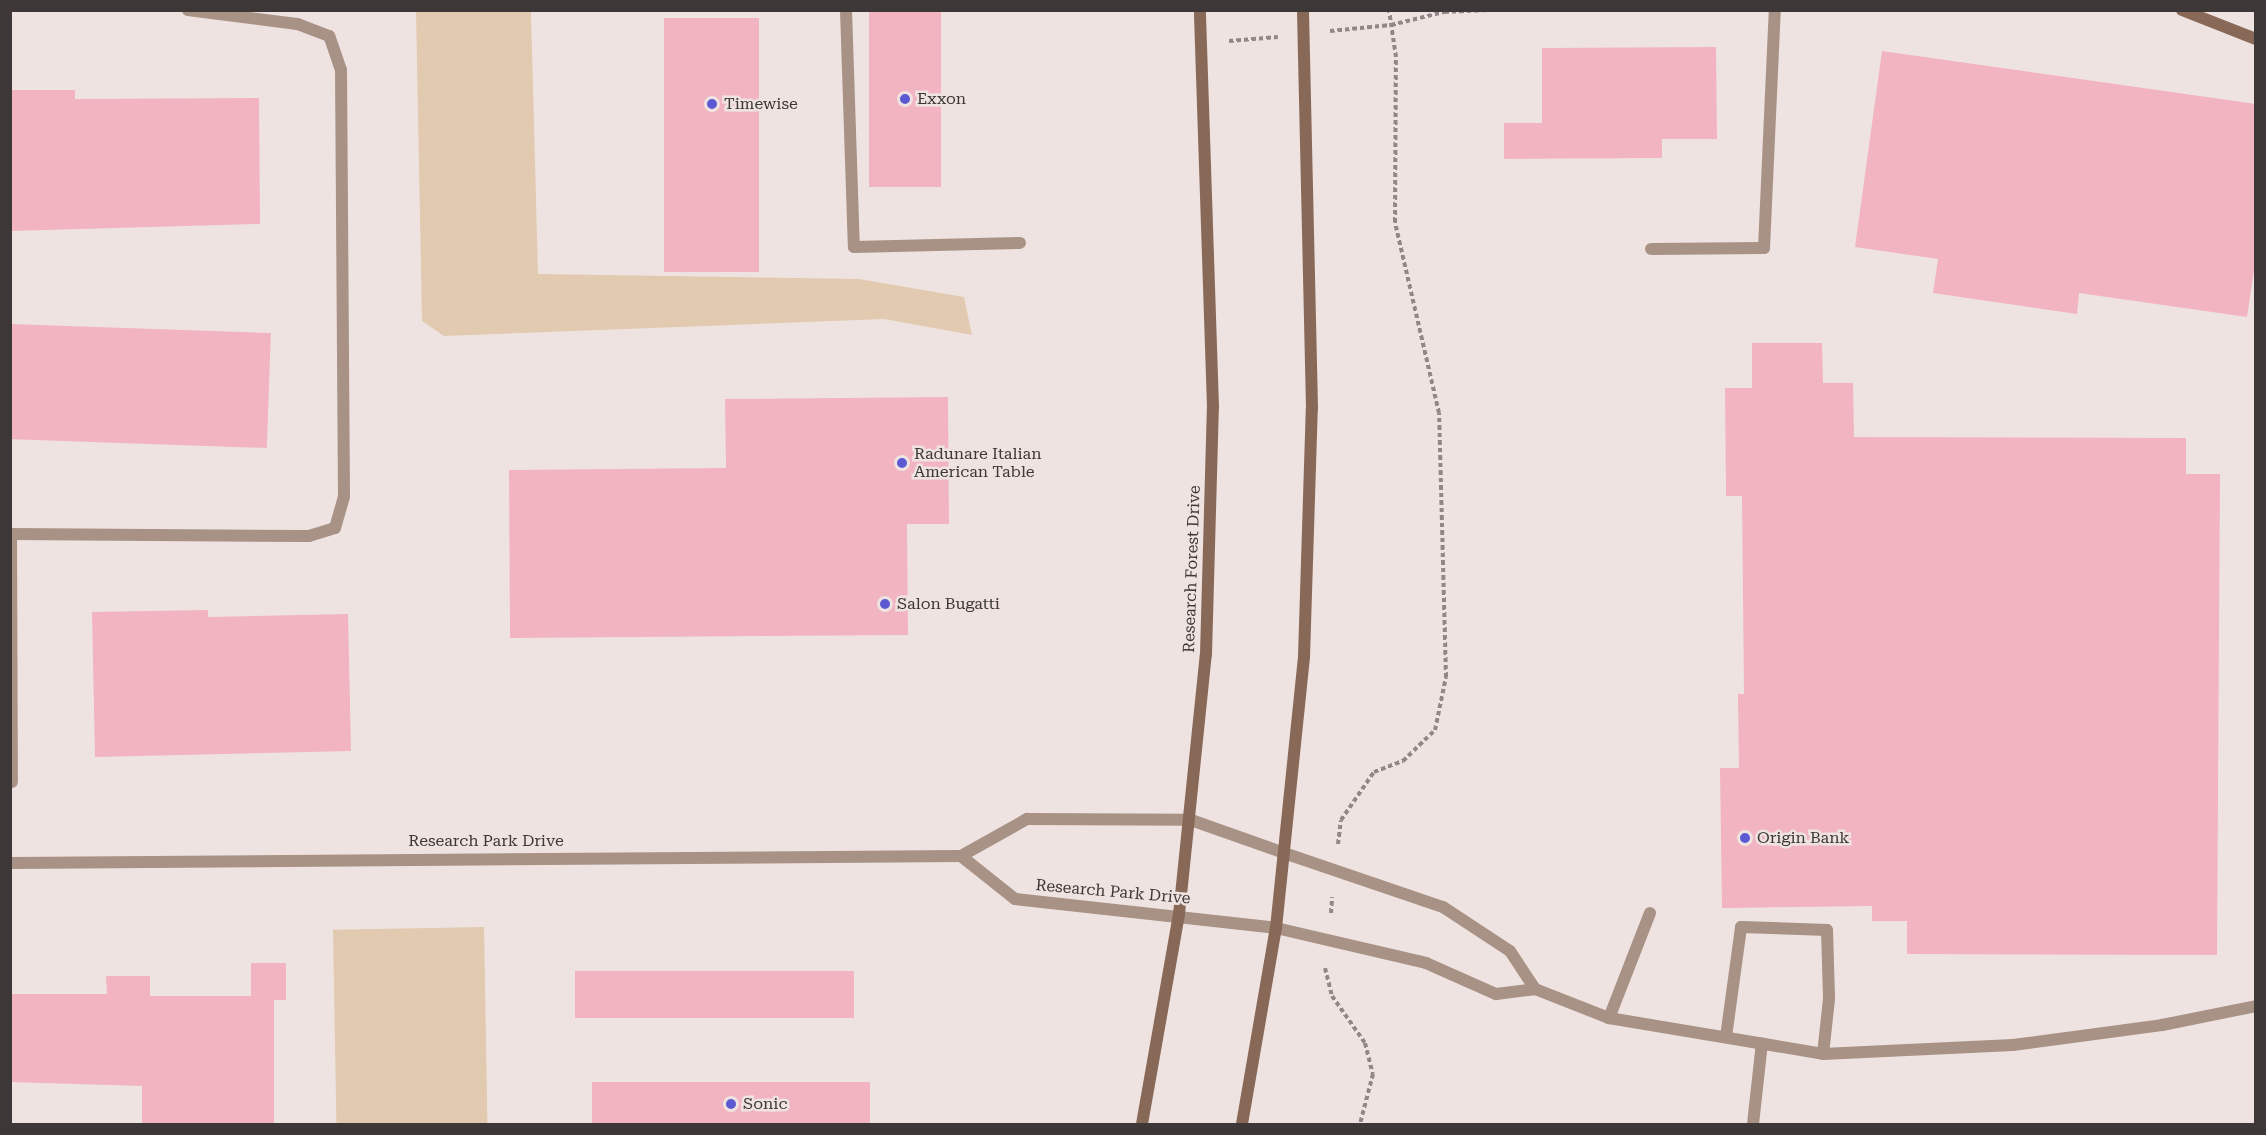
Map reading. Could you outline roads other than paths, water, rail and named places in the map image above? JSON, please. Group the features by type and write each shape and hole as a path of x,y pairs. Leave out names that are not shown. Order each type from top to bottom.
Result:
{"main road":[{"name":"Research Forest Drive","path":"1142,1125 1179,914 1191,820 1206,654 1213,407 1200,10"},
{"path":"1242,1125 1276,928 1304,657 1312,408 1303,10"},
{"path":"2181,10 2256,39"}],"street":[{"path":"12,782 11,534 309,536 335,528 344,497 341,70 329,36 297,24 188,10"},
{"path":"846,10 854,247 1020,243"},
{"path":"1651,249 1764,248 1775,10"},
{"name":"Research Park Drive","path":"10,863 961,856 1028,819 1191,820 1335,873 1443,907 1510,951 1535,989 1496,994 1426,963 1328,938 1276,928 1179,914 1015,899 961,856"},
{"path":"1609,1018 1650,913"},
{"path":"1726,1037 1741,927 1827,930 1829,999 1824,1054"},
{"path":"1535,989 1609,1018 1824,1054 2013,1045 2256,1006"},
{"path":"1753,1125 1762,1043"}],"place":[{"name":"Exxon","path":"905,99"},
{"name":"Timewise","path":"712,104"},
{"name":"Radunare Italian American Table","path":"902,463"},
{"name":"Salon Bugatti","path":"885,604"},
{"name":"Origin Bank","path":"1745,838"},
{"name":"Sonic","path":"731,1104"}]}
